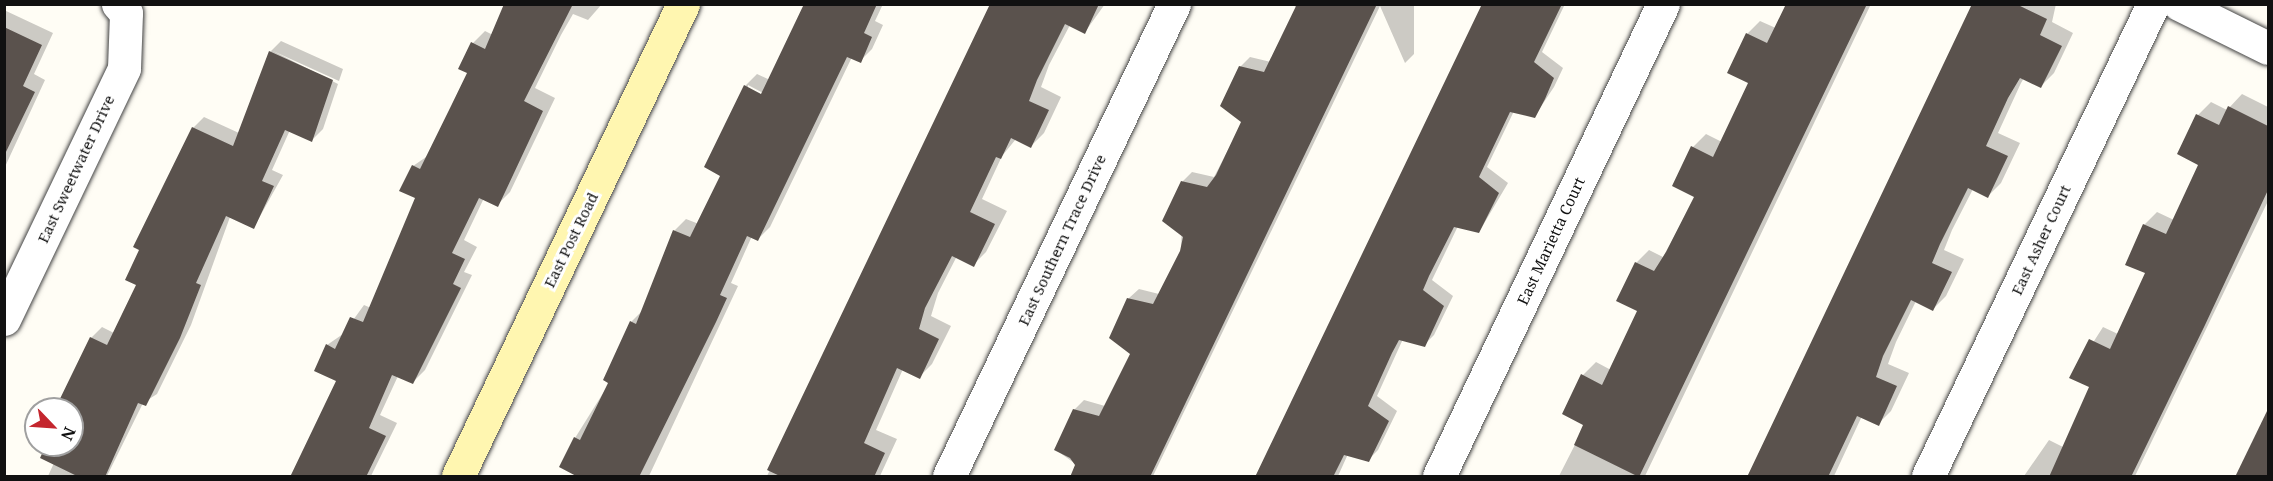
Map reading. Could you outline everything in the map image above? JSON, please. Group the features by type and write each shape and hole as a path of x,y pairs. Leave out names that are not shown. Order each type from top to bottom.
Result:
{"street":[{"name":"East Post Road","path":"458,477 683,4"},
{"name":"East Southern Trace Drive","path":"949,477 1174,4"},
{"name":"East Marietta Court","path":"1439,477 1663,4"},
{"name":"East Asher Court","path":"1928,477 2153,4"},
{"path":"2179,4 2268,48"},
{"name":"East Sweetwater Drive","path":"4,319 124,68 122,9"}],"building":[{"path":"504,4 573,4 524,101 543,111 498,207 479,198 452,253 465,259 453,284 461,288 413,384 392,375 369,428 386,436 366,477 290,477 336,381 314,371 326,344 335,349 350,317 363,322 415,198 399,191 412,165 420,169 467,73 458,69 471,42 485,49"},
{"path":"804,4 877,4 864,33 872,37 861,63 847,57 758,241 747,236 720,295 727,298 639,477 578,477 559,467 574,437 580,440 608,383 603,380 630,321 636,324 673,230 690,237 720,176 704,167 744,85 761,94"},
{"path":"990,4 1099,4 1085,34 1065,24 1037,80 1029,101 1049,110 1031,148 1011,138 1001,159 996,157 970,212 995,224 974,267 952,256 925,308 919,329 939,339 920,379 897,368 864,443 885,453 874,477 782,477 767,470"},
{"path":"1297,4 1377,4 1150,477 1070,477 1075,465 1070,458 1054,450 1073,409 1099,416 1130,354 1109,338 1127,298 1153,304 1180,251 1183,237 1162,221 1181,181 1207,187 1216,175 1241,122 1220,106 1239,66 1264,72"},
{"path":"1482,4 1562,4 1534,62 1554,78 1545,99 1535,118 1510,112 1479,177 1499,193 1479,233 1454,227 1429,276 1423,290 1444,306 1425,347 1399,340 1392,353 1368,406 1389,421 1369,462 1344,455 1333,477 1255,477"},
{"path":"1786,4 1867,4 1639,477 1574,445 1583,425 1562,414 1581,374 1602,385 1637,311 1616,301 1635,262 1654,271 1694,197 1672,186 1691,146 1713,157 1748,83 1727,73 1746,33 1767,43"},
{"path":"1972,4 2016,4 2047,19 2040,35 2062,46 2041,88 2020,78 2008,98 1986,146 2008,156 1988,198 1968,188 1940,244 1932,263 1952,272 1933,311 1911,300 1883,356 1876,377 1897,386 1879,426 1857,416 1828,477 1747,477"},
{"path":"4,27 42,45 23,86 35,92 4,156"},
{"path":"269,51 333,80 312,142 285,130 262,181 274,186 254,229 226,216 196,283 201,285 180,338 146,406 138,403 105,477 79,477 40,458 84,457 84,397 61,397 90,337 107,345 136,285 125,280 139,250 133,247 192,127 233,146"},
{"path":"2228,106 2268,126 2268,190 2205,325 2131,477 2049,477 2089,387 2069,378 2089,339 2110,349 2145,273 2125,265 2143,224 2166,234 2198,165 2177,154 2196,114 2219,125"},
{"path":"2268,409 2268,477 2235,477"}]}
